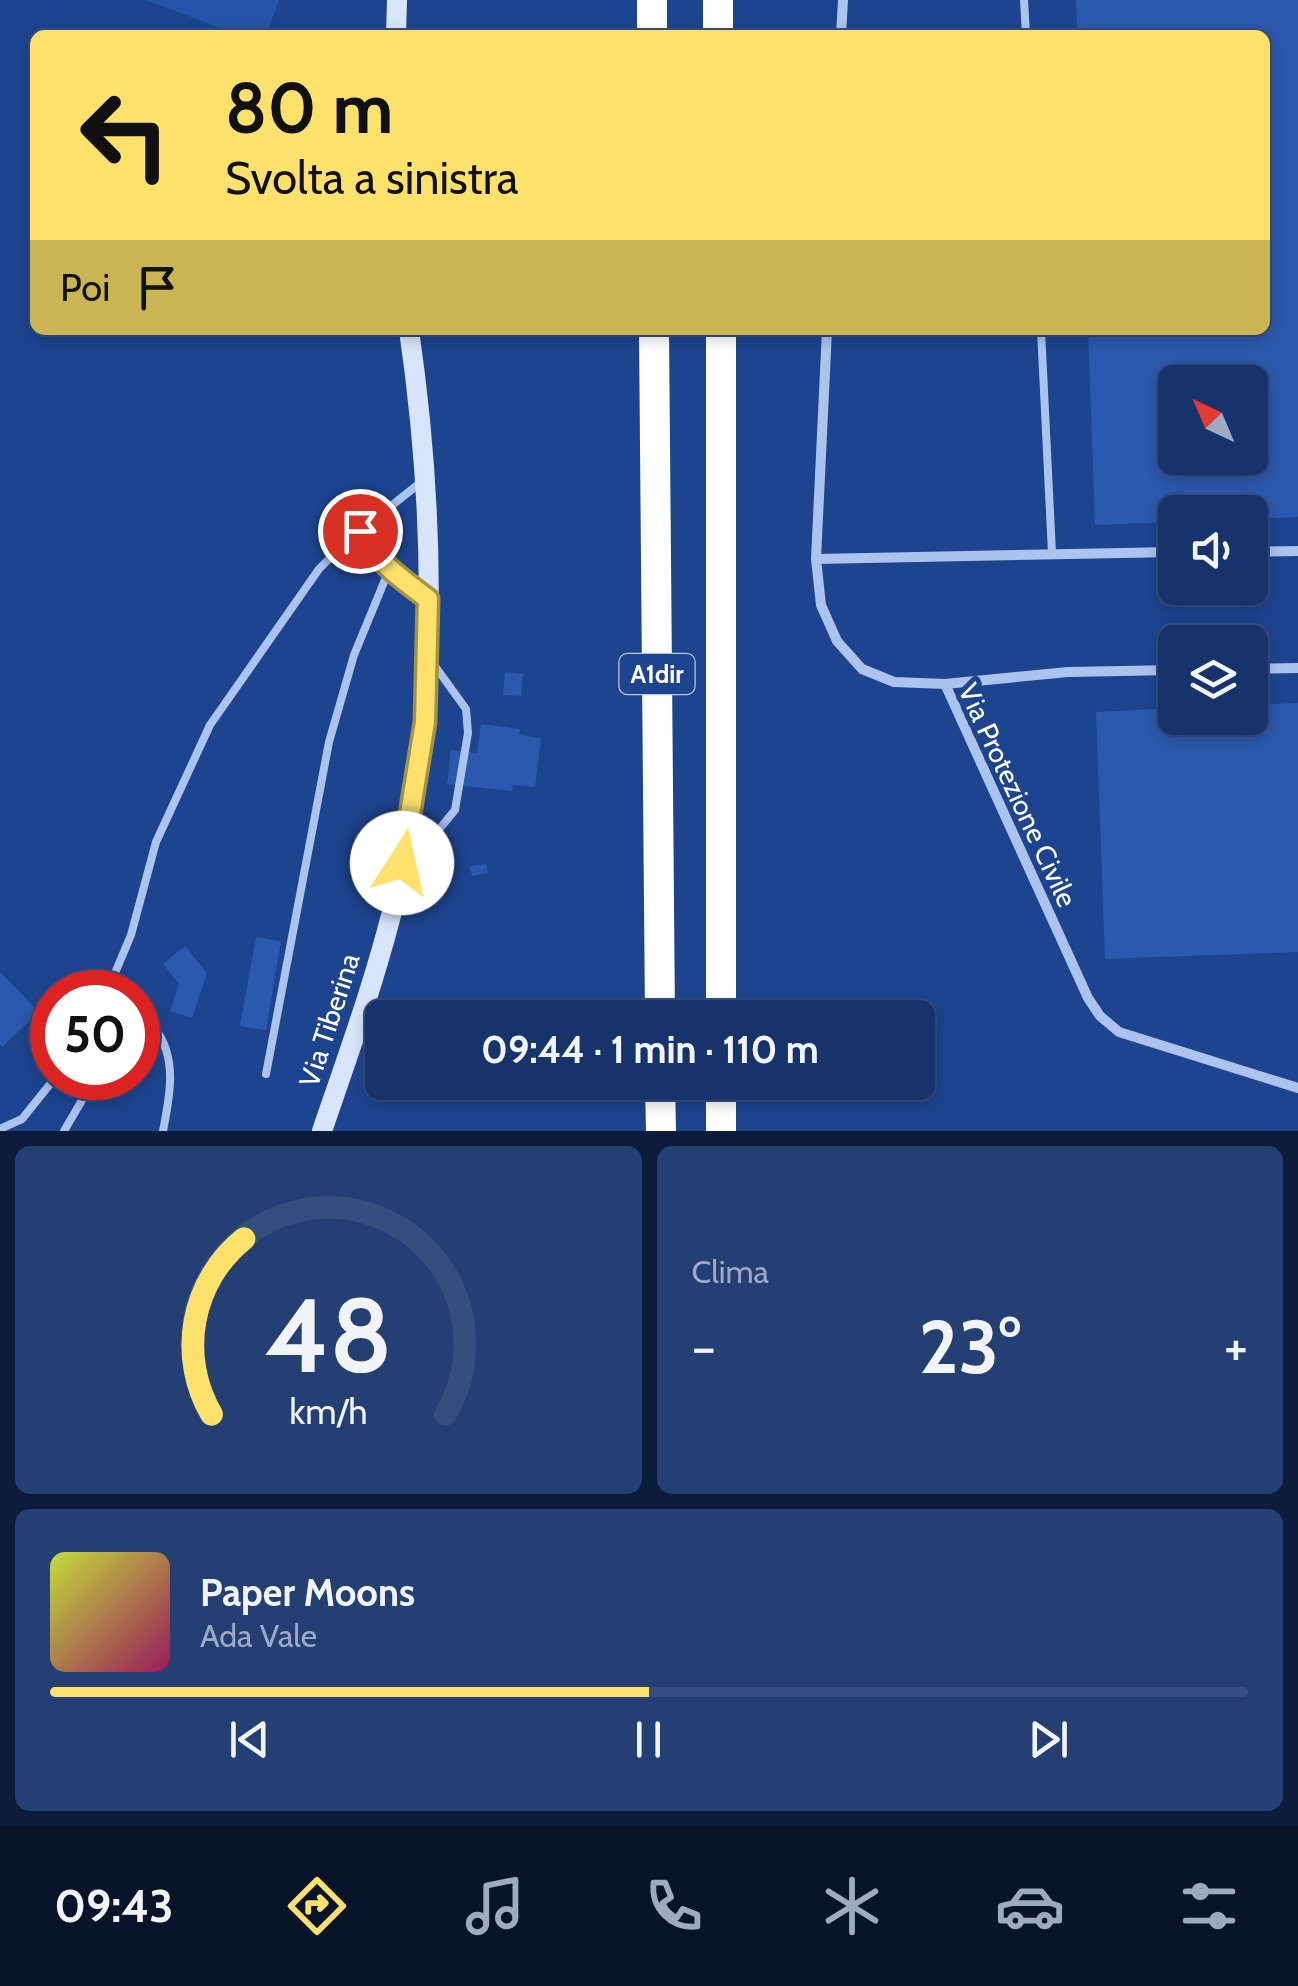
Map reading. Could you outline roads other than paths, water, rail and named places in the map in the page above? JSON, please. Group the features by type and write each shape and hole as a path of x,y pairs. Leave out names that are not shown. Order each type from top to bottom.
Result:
{"highway":[{"path":"652,0 652,30"},
{"path":"718,0 718,30"},
{"name":"A1dir","path":"654,335 660,1000"},
{"name":"A1dir","path":"721,335 722,1000"},
{"path":"660,1100 661,1131"},
{"path":"721,1100 721,1131"}],"main road":[{"path":"396,0 396,30"},
{"name":"Via Tiberina","path":"322,1131 373,978 402,863 425,722 427,477 410,335"}],"street":[{"path":"842,30 843,0"},
{"name":"Via Protezione Civile","path":"827,335 816,559 821,605 836,642 862,669 894,682 945,684 1088,998 1100,1016 1120,1032 1298,1088"},
{"path":"1268,552 1298,551"},
{"path":"816,559 1158,552"},
{"path":"1268,669 1298,668"},
{"path":"945,684 1068,672 1158,670"}],"lane":[{"path":"1024,0 1026,30"},
{"path":"1041,335 1052,553"},
{"path":"117,970 132,935 156,842 210,725 319,569 427,477"},
{"path":"360,531 389,570 428,599"},
{"path":"266,1074 329,742 354,655 389,570"},
{"path":"402,863 432,838 455,810 468,732 466,709 428,656"},
{"path":"160,1038 169,1054 170,1097 163,1131"},
{"path":"0,1128 22,1119 37,1100"},
{"path":"64,1131 82,1100"}]}
